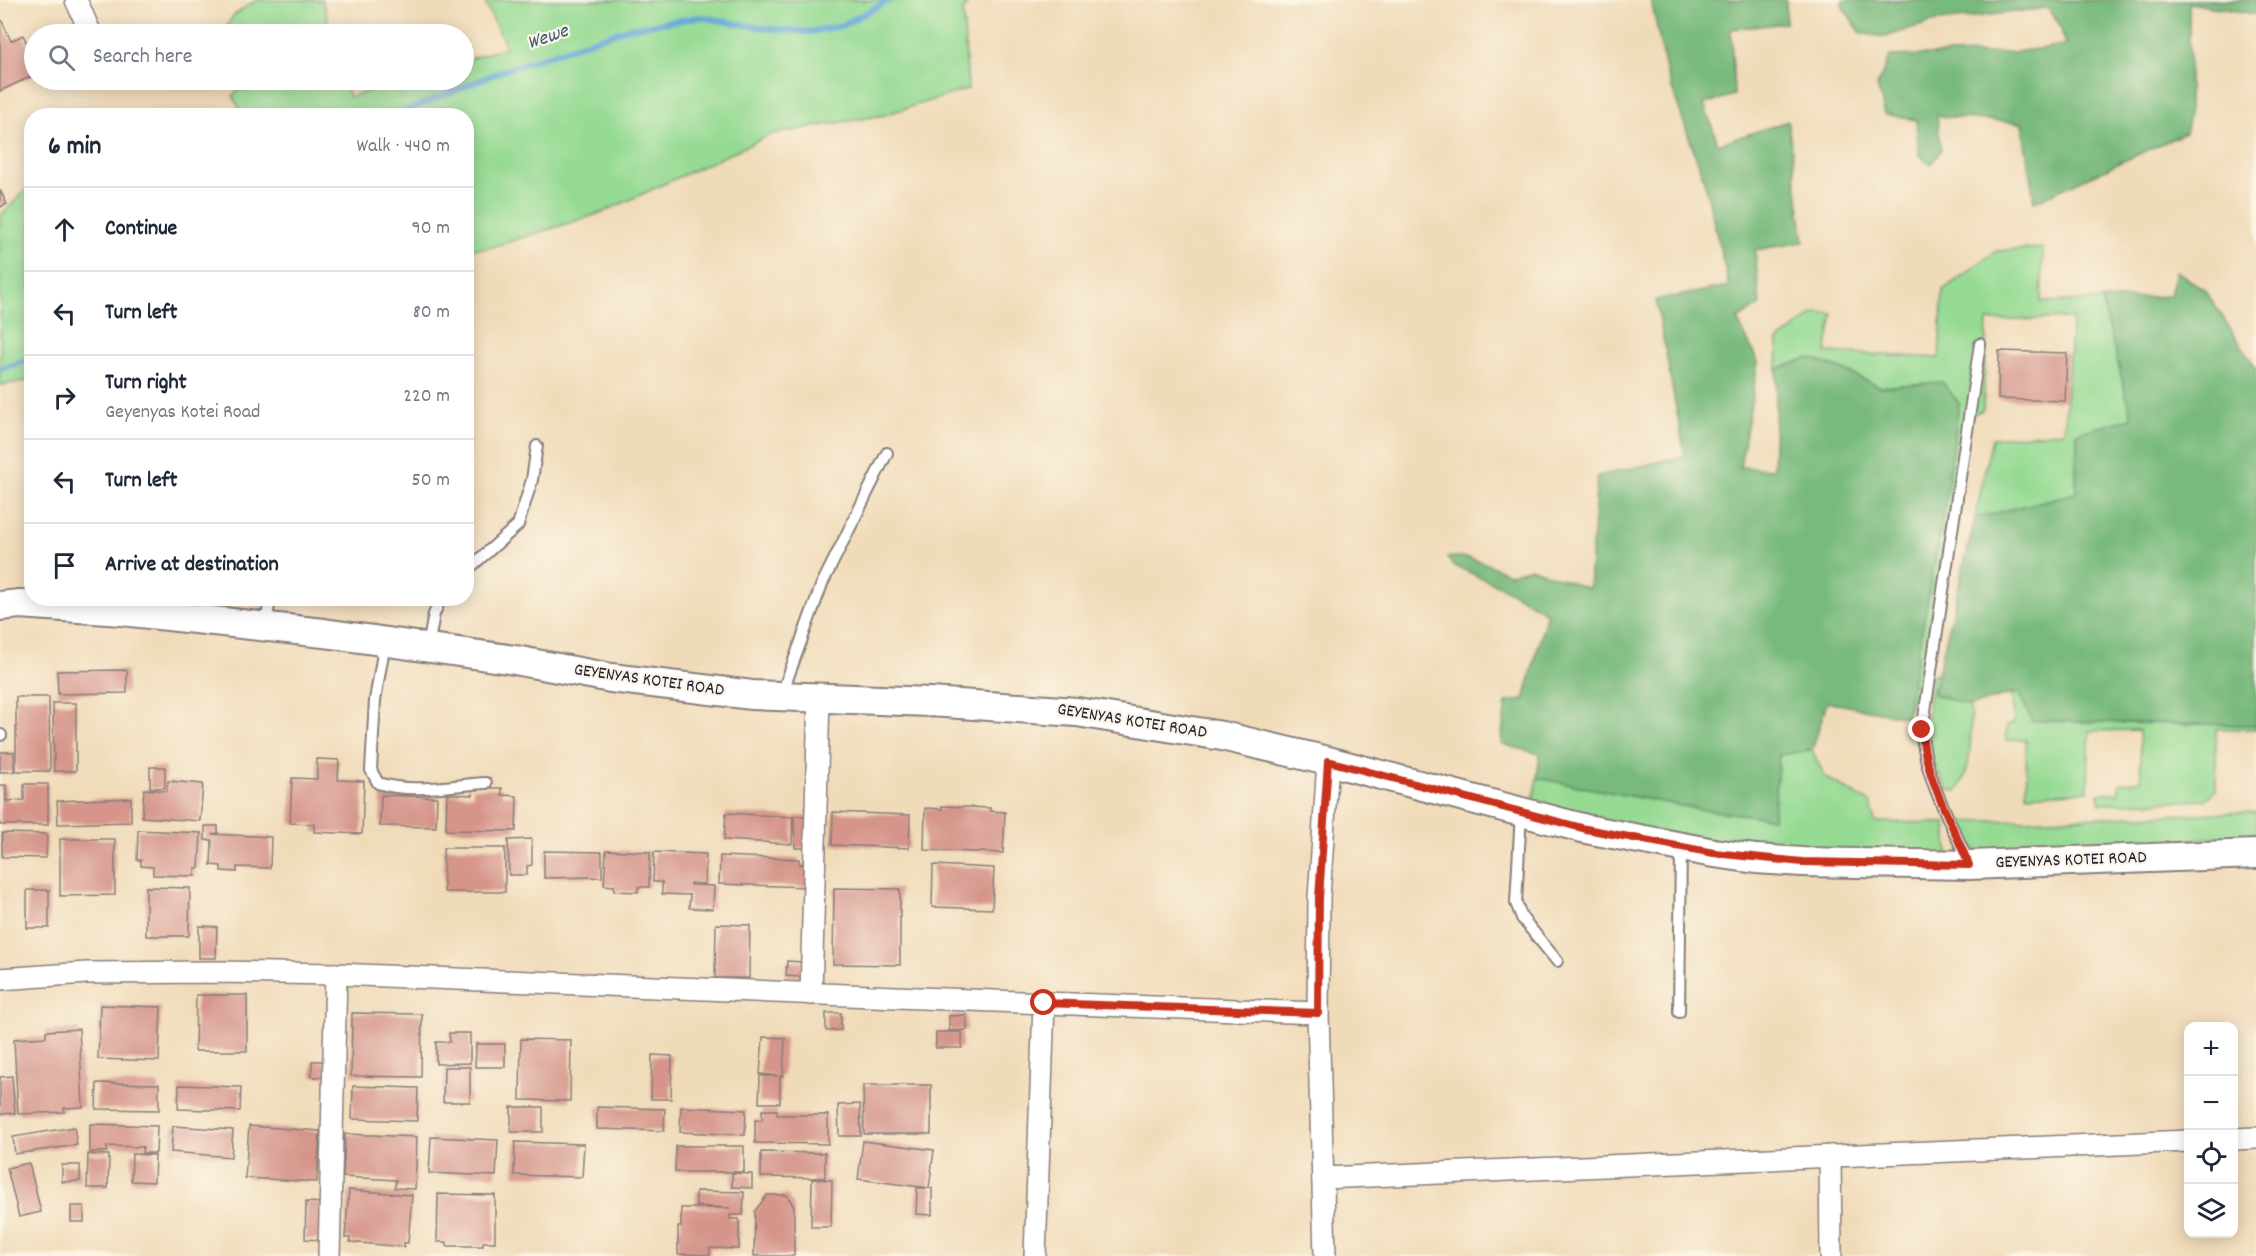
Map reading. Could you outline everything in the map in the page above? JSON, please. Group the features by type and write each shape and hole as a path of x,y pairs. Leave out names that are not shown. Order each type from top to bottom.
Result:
{"street":[{"path":"76,0 87,24"},
{"name":"GEYENYAS KOTEI ROAD","path":"0,606 24,604"},
{"name":"GEYENYAS KOTEI ROAD","path":"129,606 266,627 428,647 611,678 752,695 1077,712 1222,736 1328,761 1586,829 1756,859 1969,865 2256,854"},
{"path":"811,994 819,697"},
{"path":"1325,1256 1318,1013 1319,898 1328,761"},
{"path":"0,980 87,973 336,974 1318,1013"},
{"path":"329,1256 336,974"},
{"path":"1035,1256 1044,1003"},
{"path":"2238,1139 2256,1138"},
{"path":"1323,1178 2184,1141"},
{"path":"1830,1156 1831,1256"}],"lane":[{"path":"1969,865 1930,772 1923,749 1922,730 1980,344"},
{"path":"474,564 518,525 532,480 537,446"},
{"path":"781,696 822,584 887,453"},
{"path":"266,627 269,606"},
{"path":"428,647 437,606"},
{"path":"385,641 375,700 371,770 378,783 390,787 418,788 486,783"},
{"path":"1521,812 1516,903 1522,918 1557,961"},
{"path":"1679,1012 1681,846"}],"green space":[{"path":"256,0 322,0 329,24 228,24 233,16"},
{"path":"484,0 969,0 963,12 968,89 884,115 772,134 601,213 489,248 474,249 474,108 239,108 233,96 238,90 347,90 349,97 371,90 474,90 474,58 506,47"},
{"path":"1651,0 1786,0 1786,23 1731,29 1734,95 1704,104 1718,144 1788,121 1804,242 1755,250 1760,305 1737,319 1758,362 1740,467 1773,469 1777,369 1809,358 1839,368 1880,387 1942,382 1959,403 1945,506 1906,717 1827,702 1812,750 1779,755 1773,818 1703,810 1537,778 1540,754 1501,744 1506,702 1524,700 1547,613 1504,588 1453,565 1447,558 1471,559 1510,574 1531,568 1589,589 1597,476 1685,456 1656,300 1729,286 1704,180 1667,74"},
{"path":"1843,0 2256,0 2256,14 2189,3 2189,115 2185,133 2034,202 2022,123 1937,116 1941,150 1931,164 1919,155 1916,120 1885,114 1877,86 1890,56 2016,52 2065,45 2060,25 2048,8 1931,22 1885,37 1861,33 1842,6"},
{"path":"24,192 24,381 0,385 0,216"},
{"path":"2043,248 2041,302 2102,300 2132,418 2077,433 2076,493 1975,518 1992,438 2064,432 2072,318 1987,321 1983,410 1971,415 1918,685 1906,717 1945,506 1959,403 1942,382 1880,387 1839,368 1809,358 1777,369 1778,341 1815,313 1833,314 1826,352 1939,358 1943,290 1996,251"},
{"path":"2176,271 2205,290 2256,368 2256,725 2032,721 2018,692 1970,706 1933,694 1975,518 2076,493 2077,433 2132,418 2102,300 2170,296"},
{"path":"1939,672 1934,694 1970,706 1971,738 1968,761 1966,772 1957,791 1948,790 1927,752 1925,732 1932,675"},
{"path":"2018,692 2124,723 2256,725 2256,729 2216,729 2216,790 2205,800 2100,804 2099,793 2118,793 2120,784 2141,780 2139,730 2089,731 2088,791 2027,795 2026,740 2006,740 2007,725 2014,723 2012,694"},
{"path":"1812,750 1825,777 1871,803 1875,822 1946,823 1948,856 1739,847 1532,807 1537,778 1703,810 1773,818 1779,755"},
{"path":"2256,812 2256,835 2007,852 1977,852 1966,839 1958,822"}],"building":[{"path":"0,17 11,41 23,35 24,37 24,80 0,91"},
{"path":"0,190 7,204 0,207"},
{"path":"1999,351 2067,353 2065,401 1998,399"},
{"path":"127,670 127,693 58,694 57,671"},
{"path":"16,697 49,697 50,771 16,771"},
{"path":"53,703 76,703 76,771 54,771"},
{"path":"0,752 14,752 14,772 0,772"},
{"path":"317,759 339,760 338,780 364,781 362,834 314,832 314,824 290,823 292,778 317,779"},
{"path":"150,767 165,767 165,788 150,788"},
{"path":"168,781 203,784 200,821 142,817 144,789 167,791"},
{"path":"24,784 48,784 48,825 0,825 0,785 6,785 6,801 24,800"},
{"path":"473,788 502,788 502,795 517,796 516,831 446,830 447,794 473,795"},
{"path":"381,795 437,797 436,827 380,826"},
{"path":"131,798 131,822 58,824 57,801"},
{"path":"942,806 990,808 990,811 1005,812 1003,853 924,850 925,808 942,809"},
{"path":"833,812 910,815 909,848 832,845"},
{"path":"726,813 793,817 792,844 724,840"},
{"path":"794,816 808,816 808,848 795,848"},
{"path":"205,826 218,826 218,833 212,834 271,837 270,868 237,867 237,872 221,871 221,866 211,865 212,840 205,840"},
{"path":"138,830 201,833 199,868 195,868 195,876 153,875 153,867 141,866 141,860 137,860"},
{"path":"2,833 47,834 46,858 2,857"},
{"path":"60,839 115,839 115,895 60,896"},
{"path":"532,839 532,865 527,866 527,875 509,875 508,840"},
{"path":"443,848 505,848 505,892 444,892"},
{"path":"606,850 650,852 649,887 638,887 638,892 614,891 614,886 604,885"},
{"path":"544,851 602,852 602,877 544,878"},
{"path":"654,852 706,854 705,884 690,883 690,885 714,886 713,909 689,908 690,895 662,894 662,882 653,882"},
{"path":"720,856 799,859 799,864 809,864 808,887 719,884"},
{"path":"933,865 994,868 992,909 932,907"},
{"path":"146,887 190,888 189,936 146,936"},
{"path":"834,888 900,889 900,965 833,964"},
{"path":"27,890 49,890 49,928 27,928"},
{"path":"716,924 750,925 749,978 715,978"},
{"path":"199,926 217,927 216,958 199,958"},
{"path":"787,961 802,962 801,977 786,976"},
{"path":"196,995 247,995 247,1051 195,1051"},
{"path":"100,1005 161,1007 159,1061 98,1059"},
{"path":"352,1013 422,1014 421,1077 351,1076"},
{"path":"826,1013 841,1013 841,1030 826,1031"},
{"path":"966,1015 967,1030 949,1031 949,1016"},
{"path":"79,1029 83,1107 64,1108 64,1112 18,1114 14,1039 46,1037 46,1031"},
{"path":"936,1032 962,1032 962,1048 936,1048"},
{"path":"449,1033 470,1033 470,1063 436,1064 436,1042 450,1042"},
{"path":"763,1037 785,1038 783,1076 780,1076 780,1103 759,1103 760,1076 778,1076 760,1074"},
{"path":"521,1039 571,1040 570,1101 520,1100"},
{"path":"476,1044 505,1044 505,1067 475,1067"},
{"path":"652,1055 672,1056 671,1099 651,1099"},
{"path":"312,1061 326,1061 326,1077 312,1077"},
{"path":"444,1067 470,1067 470,1102 443,1102"},
{"path":"12,1076 15,1113 0,1114 0,1077"},
{"path":"97,1083 159,1084 159,1110 96,1109"},
{"path":"179,1085 241,1087 240,1111 178,1109"},
{"path":"863,1085 931,1085 931,1134 864,1134"},
{"path":"353,1086 418,1088 417,1121 352,1119"},
{"path":"860,1104 861,1136 839,1136 838,1105"},
{"path":"511,1107 543,1107 543,1132 511,1132"},
{"path":"597,1107 665,1109 664,1131 597,1129"},
{"path":"681,1107 746,1110 745,1135 680,1132"},
{"path":"762,1110 777,1110 777,1115 828,1115 828,1144 755,1143 755,1120 762,1120"},
{"path":"90,1124 157,1126 156,1153 142,1153 143,1147 107,1146 107,1152 90,1152"},
{"path":"173,1126 233,1130 231,1157 171,1152"},
{"path":"249,1126 320,1131 317,1182 245,1178"},
{"path":"74,1127 77,1145 15,1154 13,1137"},
{"path":"345,1134 417,1137 415,1189 395,1188 396,1180 343,1177"},
{"path":"431,1137 498,1140 496,1176 429,1173"},
{"path":"863,1141 934,1150 929,1188 858,1179"},
{"path":"515,1142 584,1144 582,1177 514,1175"},
{"path":"676,1146 744,1146 744,1172 675,1172"},
{"path":"761,1152 825,1153 825,1178 761,1177"},
{"path":"88,1154 109,1155 108,1188 87,1188"},
{"path":"132,1154 155,1155 154,1182 131,1181"},
{"path":"29,1163 41,1212 19,1217 7,1168"},
{"path":"62,1165 80,1165 80,1181 62,1182"},
{"path":"732,1173 752,1174 752,1188 732,1187"},
{"path":"812,1179 832,1180 831,1227 811,1227"},
{"path":"917,1188 932,1188 932,1215 916,1214"},
{"path":"349,1190 412,1195 408,1243 404,1243 404,1247 350,1242 350,1238 345,1238"},
{"path":"696,1191 744,1192 743,1215 730,1215 730,1219 739,1219 739,1249 710,1248 710,1255 678,1254 681,1208 730,1208 696,1206"},
{"path":"438,1194 495,1195 495,1242 483,1242 483,1246 447,1246 447,1242 437,1242"},
{"path":"767,1195 787,1195 794,1207 794,1256 754,1256 755,1211"},
{"path":"306,1202 323,1203 322,1240 305,1239"},
{"path":"71,1206 84,1206 84,1222 71,1222"}],"waterway":[{"name":"Wewe","path":"474,83 629,28 700,17 764,28 809,32 841,26 890,0"},
{"name":"Wewe","path":"413,108 456,90"},
{"name":"Wewe","path":"0,369 24,362"}],"route":[{"path":"1044,1003 1318,1013 1319,898 1328,761 1586,829 1714,853 1802,862 1969,865 1930,772 1923,749 1922,730"}]}
